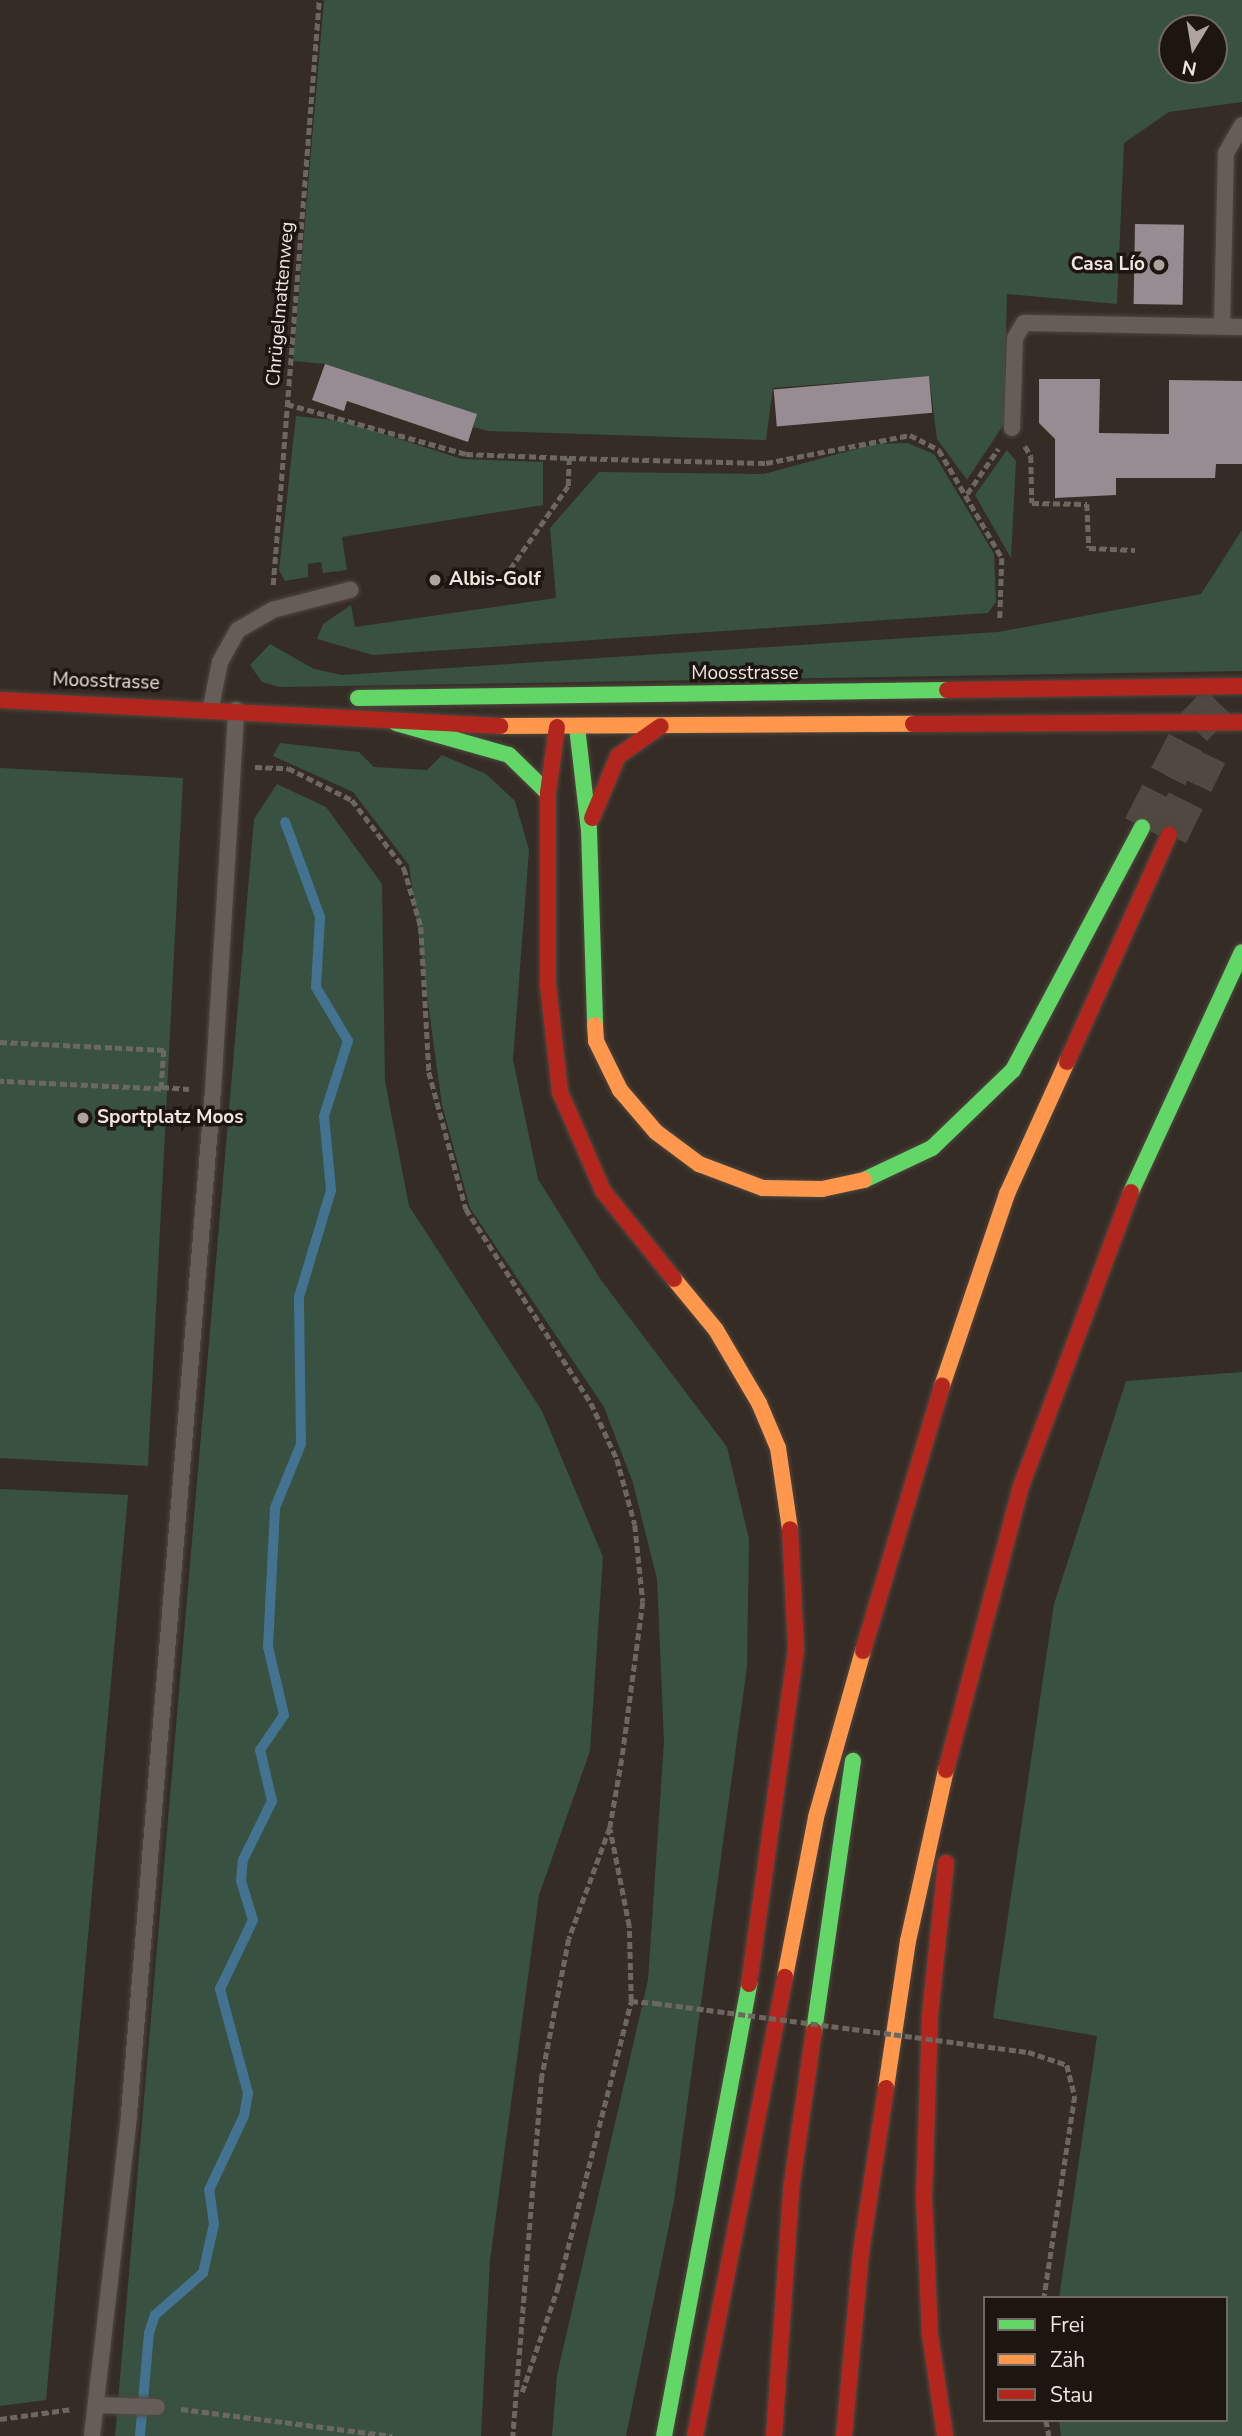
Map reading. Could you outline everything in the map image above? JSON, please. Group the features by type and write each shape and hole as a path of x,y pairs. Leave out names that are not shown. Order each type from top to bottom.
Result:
{"main road":[{"name":"Moosstrasse","path":"243,708 269,700 1242,687"},
{"path":"570,694 556,727 548,793 548,985 559,1092 603,1191 716,1330 759,1403 789,1496 796,1567 796,1648 766,1891 664,2436"},
{"path":"570,694 577,727 589,830 590,1007 608,1070 643,1119 678,1152 741,1182 792,1190 876,1177 932,1148 972,1116 1013,1070 1142,827"},
{"name":"Moosstrasse","path":"0,700 243,708 270,717 556,727 1239,721"},
{"path":"396,723 509,755 548,793"},
{"path":"589,830 618,756 661,726"},
{"path":"695,2436 816,1817 961,1317 1007,1194 1169,835"},
{"path":"844,2436 861,2252 902,1979 967,1673 1020,1489 1111,1237 1242,952"},
{"path":"774,2436 803,2082 875,1614"},
{"path":"946,2436 927,2288 925,2143 930,2015 967,1673"}],"lane":[{"path":"1222,326 1226,153 1242,125"},
{"path":"1012,428 1015,338 1024,323 1242,327"},
{"path":"211,707 220,662 238,630 272,610 350,590"},
{"path":"92,2436 129,2114 243,708"},
{"path":"96,2406 157,2407"}],"path":[{"name":"Chrügelmattenweg","path":"272,610 319,0"},
{"path":"287,404 466,454 766,463 910,435 939,450 1002,558 1000,619"},
{"path":"967,494 1012,428 1031,456 1032,503 1087,504 1089,548 1135,550"},
{"path":"510,569 568,486 569,458"},
{"path":"237,766 288,768 352,800 404,868 421,927 429,1072 466,1209 591,1403 617,1459 635,1525 643,1602 610,1828 569,1939 542,2076 522,2285 520,2396 513,2436"},
{"path":"0,1042 164,1050 162,1087"},
{"path":"0,1081 200,1090"},
{"path":"520,2396 557,2290 631,2001 629,1926 610,1828"},
{"path":"631,2001 1028,2052 1067,2065 1074,2096 1044,2296"},
{"path":"0,2419 96,2406"},
{"path":"157,2407 392,2436"}],"green space":[{"path":"324,0 1242,0 1242,102 1169,112 1124,143 1117,304 1007,294 1004,424 967,480 937,439 929,376 773,388 766,440 489,431 473,427 476,414 325,364 293,361"},
{"path":"296,416 343,421 462,459 543,462 543,505 342,537 347,570 323,573 321,562 308,564 308,577 285,581 279,570"},
{"path":"907,443 934,454 994,554 996,602 988,613 373,655 317,639 323,624 351,605 355,627 556,598 550,528 599,472 764,474 874,444"},
{"path":"1007,450 1016,461 1011,558 975,495"},
{"path":"1242,530 1242,671 279,687 262,682 250,665 270,644 314,669 342,675 998,632 1201,594"},
{"path":"280,743 359,752 374,767 427,770 442,755 486,774 515,801 529,850 513,1060 538,1179 601,1280 727,1447 749,1539 747,1667 674,2201 626,2436 552,2436 557,2375 648,1980 664,1742 657,1579 633,1483 604,1407 470,1208 442,1105 409,865 353,792 273,756"},
{"name":"Sportplatz Moos","path":"0,768 183,778 148,1466 0,1458"},
{"path":"277,784 326,807 382,884 385,1081 409,1206 542,1411 603,1557 590,1751 539,1895 490,2260 481,2436 115,2436 254,819"},
{"path":"1242,1372 1242,2436 1061,2436 1059,2422 1228,2422 1228,2296 1059,2296 1097,2036 993,2018 1054,1604 1126,1381"},
{"path":"0,1489 128,1495 46,2400 0,2406"}],"building":[{"name":"Casa Lío","path":"1135,224 1184,225 1183,305 1134,304"},
{"path":"325,364 477,414 468,442 347,401 344,411 312,400"},
{"path":"929,376 932,413 777,426 774,390"},
{"path":"1039,379 1100,379 1099,433 1169,434 1169,380 1242,381 1242,464 1216,464 1215,478 1116,478 1116,495 1055,498 1055,439 1039,423"}],"waterway":[{"path":"140,2436 149,2333 155,2315 203,2273 214,2224 209,2190 244,2116 248,2093 220,1989 253,1920 241,1881 243,1860 272,1801 260,1750 284,1715 268,1647 275,1508 301,1444 299,1297 331,1190 324,1116 348,1041 316,987 320,917 285,822"}],"tunnel":[{"path":"1142,827 1193,728 1218,702"},
{"path":"1169,835 1208,755"}],"traffic: fast":[{"path":"358,698 947,690"},
{"path":"396,723 509,755 548,793"},
{"path":"577,727 589,830 595,1025"},
{"path":"864,1180 932,1148 1013,1070 1142,827"},
{"path":"1131,1192 1242,952"},
{"path":"814,2031 853,1761"},
{"path":"664,2436 749,1984"}],"traffic: slow":[{"path":"500,726 913,724"},
{"path":"595,1025 596,1041 620,1090 656,1132 699,1164 763,1188 822,1189 864,1180"},
{"path":"942,1386 1007,1194 1067,1062"},
{"path":"674,1279 716,1330 759,1403 778,1448 790,1529"},
{"path":"785,1977 816,1817 863,1651"},
{"path":"886,2088 908,1941 946,1770"}],"traffic: jam":[{"path":"947,690 1242,686"},
{"path":"0,700 500,726"},
{"path":"913,724 1242,722"},
{"path":"592,818 618,756 661,726"},
{"path":"557,727 548,793 548,985 560,1092 603,1191 674,1279"},
{"path":"1067,1062 1169,835"},
{"path":"946,1770 1020,1489 1131,1192"},
{"path":"863,1651 942,1386"},
{"path":"749,1984 796,1648 790,1529"},
{"path":"945,2436 930,2335 924,2198 930,2015 946,1863"},
{"path":"695,2436 785,1977"},
{"path":"774,2436 791,2190 814,2031"},
{"path":"844,2436 861,2252 886,2088"}],"place":[{"name":"Casa Lío","path":"1159,265"},
{"name":"Albis-Golf","path":"435,580"},
{"name":"Sportplatz Moos","path":"83,1118"}]}
